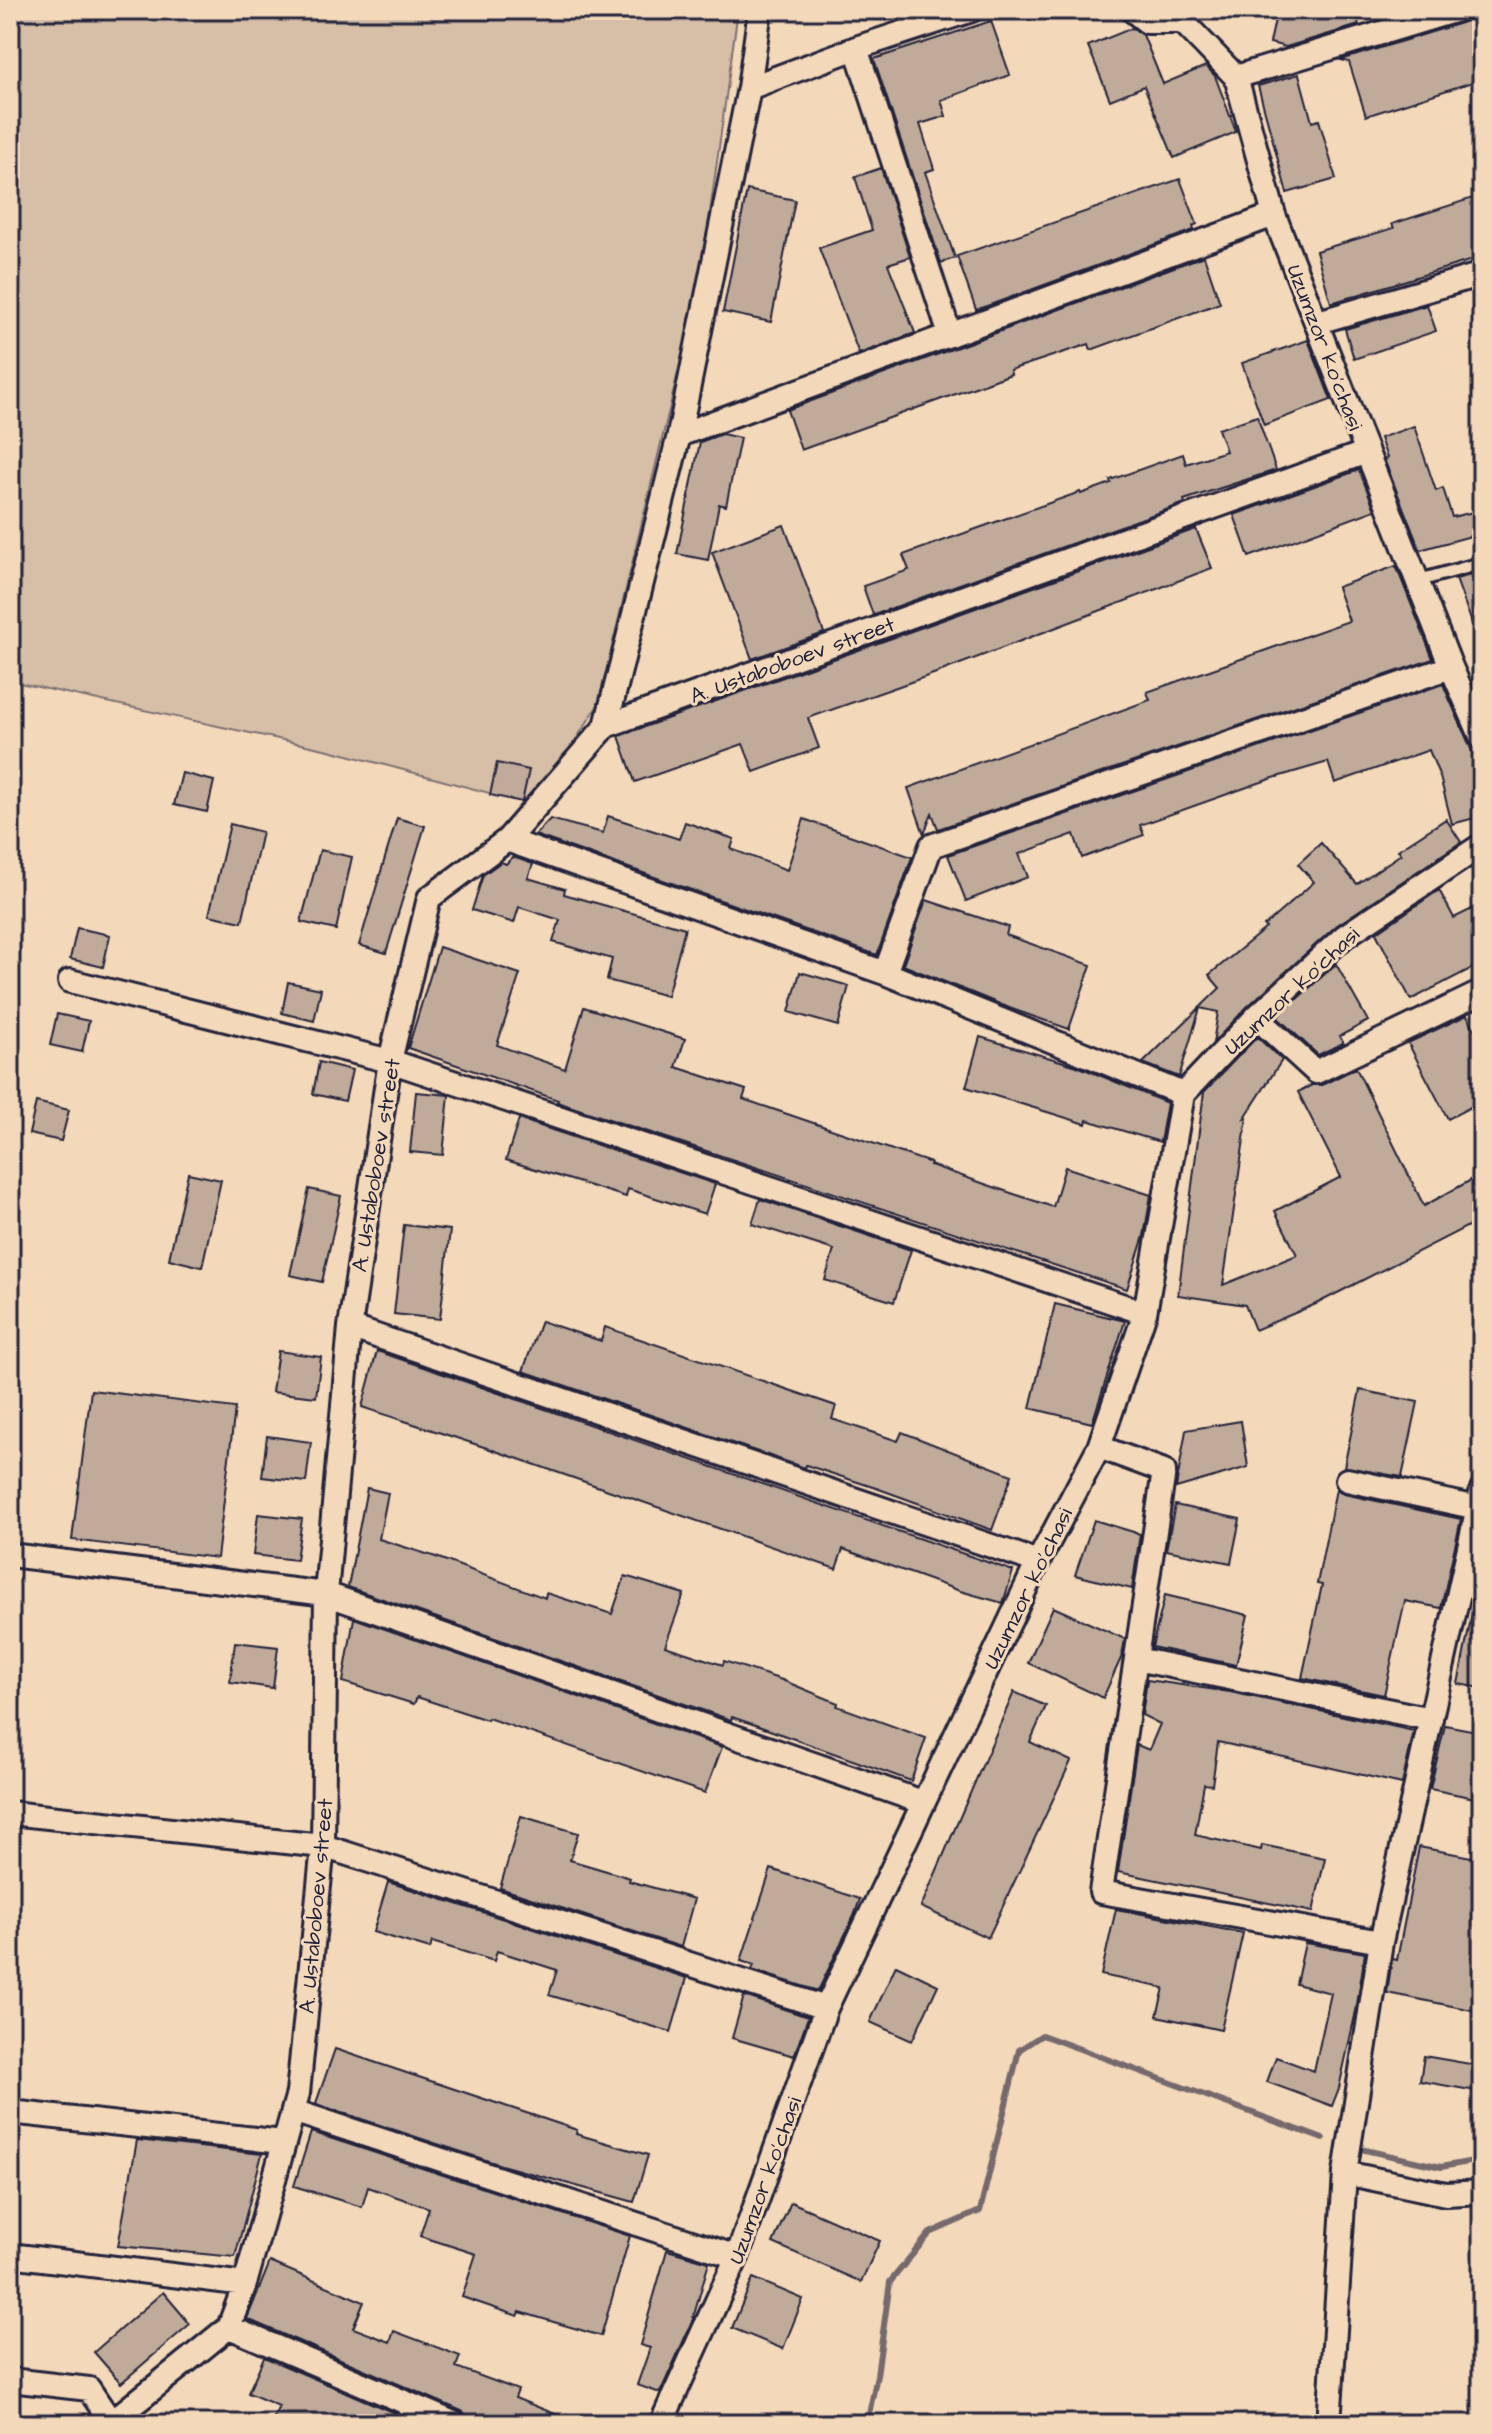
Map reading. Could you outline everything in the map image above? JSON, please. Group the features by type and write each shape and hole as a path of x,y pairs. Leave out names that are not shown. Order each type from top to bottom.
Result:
{"street":[{"path":"606,726 679,435 749,88 760,10"},
{"path":"749,88 856,48 972,10"},
{"path":"1132,10 1147,22 1185,16"},
{"path":"1236,77 1457,10"},
{"name":"Uzumzor ko'chasi","path":"1185,16 1236,77 1274,215 1451,667 1482,738"},
{"path":"856,48 950,335"},
{"path":"679,435 1274,215"},
{"path":"1318,322 1482,274"},
{"name":"A. Ustaboboev street","path":"229,2327 245,2284 298,2093 323,1846 326,1594 350,1327 390,1061 429,898 507,840 606,726 1367,452"},
{"path":"885,973 931,846 1451,667"},
{"path":"507,840 885,973 1183,1094"},
{"name":"Uzumzor ko'chasi","path":"661,2424 737,2257 826,2008 1038,1562 1099,1447 1145,1313 1183,1094 1256,1017 1345,936 1482,845"},
{"path":"70,981 390,1061 1145,1313"},
{"path":"1256,1017 1316,1072 1482,992"},
{"path":"350,1327 1038,1562"},
{"path":"1099,1447 1164,1471 1101,1892 1381,1942"},
{"path":"1329,2424 1345,2173 1381,1942 1480,1499 1347,1480"},
{"path":"10,1555 326,1594 922,1802"},
{"path":"1136,1659 1431,1719"},
{"path":"10,1813 323,1846 826,2008"},
{"path":"293,2111 737,2257"},
{"path":"10,2112 283,2142"},
{"path":"1345,2173 1446,2194 1482,2192"},
{"path":"10,2255 245,2284"},
{"path":"10,2380 89,2389 110,2423 229,2327 456,2424"}],"lane":[{"path":"1417,581 1482,563"}],"shaded area":[{"path":"10,10 738,10 701,277 598,705 563,760 523,802 329,750 10,681"}],"building":[{"path":"1277,10 1307,10 1305,19 1355,10 1359,25 1286,47 1270,43"},
{"path":"1482,15 1482,79 1366,116 1349,62 1341,60"},
{"path":"991,21 1010,75 941,100 946,116 920,124 934,169 925,172 955,258 941,263 874,59"},
{"path":"1132,28 1143,35 1163,84 1206,66 1215,76 1236,132 1174,158 1144,86 1110,100 1088,46"},
{"path":"1299,74 1312,122 1319,120 1336,179 1287,193 1258,86"},
{"path":"881,168 910,257 888,264 915,333 859,354 819,248 872,230 855,177"},
{"path":"1180,179 1197,224 1193,226 1194,230 976,310 957,256"},
{"path":"747,190 795,200 771,322 723,312"},
{"path":"1482,195 1482,257 1331,303 1316,251 1394,228 1392,224"},
{"path":"1204,256 1220,303 1091,350 1089,344 1010,370 1011,374 801,450 787,410"},
{"path":"1427,305 1436,331 1354,359 1345,329"},
{"path":"1308,340 1331,400 1264,425 1242,363"},
{"path":"1257,416 1276,470 1184,500 1185,503 873,615 863,586 909,570 903,555 1081,494 1111,483 1110,480 1183,454 1186,464 1226,451 1218,429"},
{"path":"1414,426 1436,491 1443,488 1452,517 1482,510 1482,533 1420,550 1384,459 1387,458 1380,438"},
{"path":"722,434 740,438 726,506 719,504 708,560 677,554 700,442"},
{"path":"1359,470 1375,510 1249,557 1234,515"},
{"path":"784,525 824,633 752,659 712,552"},
{"path":"1196,529 1212,568 939,672 808,718 819,748 754,772 743,744 635,782 619,736"},
{"path":"1396,566 1433,659 938,829 932,813 924,834 908,788 1150,700 1147,692 1349,621 1337,587"},
{"path":"1482,572 1482,644 1480,645 1456,579"},
{"path":"1443,684 1478,765 1482,781 1482,816 1452,824 1440,777 1429,750 1335,783 1328,762 1140,825 1144,835 1082,858 1074,834 1019,854 1028,877 966,901 948,855"},
{"path":"497,763 529,770 522,802 490,795"},
{"path":"182,773 214,781 207,812 174,805"},
{"path":"608,816 679,839 685,822 734,839 731,849 787,870 804,819 912,857 877,955 535,835 550,819 603,833"},
{"path":"397,818 425,826 386,953 359,945"},
{"path":"1446,819 1461,842 1336,926 1247,1007 1213,1043 1218,1012 1200,1008 1179,1077 1143,1063 1220,988 1209,975 1266,928 1264,926 1314,882 1298,864 1321,843 1357,884 1401,854 1398,850"},
{"path":"230,824 262,832 242,922 209,915"},
{"path":"320,850 352,857 336,930 301,922"},
{"path":"513,857 533,864 528,878 565,889 564,894 685,928 667,996 607,980 612,959 553,942 560,920 519,907 514,923 472,910 483,875 501,862 506,864"},
{"path":"1439,890 1454,918 1482,904 1482,963 1411,1000 1376,933"},
{"path":"926,900 1008,927 1006,935 1091,965 1069,1029 903,965"},
{"path":"77,928 110,935 103,967 70,959"},
{"path":"439,947 520,974 497,1045 565,1069 584,1007 685,1039 676,1067 746,1090 743,1099 1053,1207 1065,1167 1151,1195 1144,1236 1127,1289 557,1102 408,1048"},
{"path":"1336,964 1368,1021 1340,1036 1343,1043 1318,1055 1277,1017"},
{"path":"800,972 849,986 838,1026 789,1012"},
{"path":"288,982 321,989 314,1021 282,1013"},
{"path":"57,1014 89,1021 82,1052 50,1045"},
{"path":"1467,1015 1482,1043 1482,1101 1448,1119 1408,1043"},
{"path":"980,1037 1077,1066 1167,1103 1160,1142 1087,1120 1086,1124 966,1087"},
{"path":"1257,1037 1282,1060 1244,1119 1247,1118 1223,1285 1297,1255 1275,1211 1341,1177 1298,1092 1312,1085 1322,1085 1356,1068 1424,1206 1482,1174 1482,1219 1316,1304 1255,1330 1245,1305 1178,1295 1204,1092"},
{"path":"319,1062 352,1070 345,1101 313,1094"},
{"path":"416,1092 449,1095 443,1155 410,1152"},
{"path":"36,1102 69,1110 61,1141 29,1134"},
{"path":"519,1119 715,1184 705,1214 628,1189 626,1197 506,1160"},
{"path":"188,1173 221,1180 202,1267 169,1259"},
{"path":"309,1189 341,1196 322,1282 290,1275"},
{"path":"760,1199 911,1250 894,1302 825,1280 834,1250 752,1224"},
{"path":"404,1225 450,1230 440,1319 394,1314"},
{"path":"1055,1304 1125,1321 1092,1423 1030,1408"},
{"path":"541,1321 601,1341 605,1327 836,1406 832,1419 898,1441 902,1432 1012,1475 992,1530 879,1489 806,1465 805,1468 523,1371"},
{"path":"278,1351 321,1357 316,1397 272,1392"},
{"path":"377,1351 1013,1571 1003,1603 843,1549 836,1569 362,1407"},
{"path":"91,1390 235,1408 217,1558 72,1540"},
{"path":"1360,1390 1418,1402 1402,1477 1344,1467"},
{"path":"1241,1421 1248,1467 1176,1488 1186,1430"},
{"path":"267,1436 311,1442 306,1482 262,1477"},
{"path":"367,1488 388,1493 379,1539 545,1598 546,1593 612,1614 625,1576 684,1594 665,1646 782,1680 838,1703 837,1706 926,1738 911,1781 348,1587"},
{"path":"1336,1489 1344,1494 1461,1519 1441,1608 1405,1601 1384,1695 1302,1678 1322,1585 1317,1584"},
{"path":"1175,1505 1240,1519 1231,1563 1166,1550"},
{"path":"258,1514 302,1519 296,1560 253,1555"},
{"path":"1094,1520 1140,1534 1132,1589 1075,1575"},
{"path":"1165,1595 1248,1615 1236,1665 1152,1647"},
{"path":"1474,1603 1482,1604 1482,1688 1458,1684"},
{"path":"1053,1607 1125,1639 1122,1656 1103,1698 1028,1663"},
{"path":"354,1618 722,1747 705,1793 488,1718 417,1697 414,1704 343,1682"},
{"path":"235,1642 278,1647 273,1688 230,1682"},
{"path":"1147,1680 1230,1692 1414,1731 1402,1784 1218,1742 1212,1785 1204,1784 1195,1835 1261,1850 1262,1845 1325,1858 1313,1912 1118,1872 1137,1745 1149,1750 1160,1724 1142,1715"},
{"path":"1014,1692 1046,1706 1030,1742 1071,1761 988,1938 921,1907"},
{"path":"1445,1725 1482,1732 1482,1761 1475,1798 1430,1789"},
{"path":"521,1816 578,1833 570,1860 694,1899 681,1947 500,1888"},
{"path":"1419,1847 1482,1859 1482,2012 1387,1993 1392,1959 1397,1960"},
{"path":"771,1869 860,1899 818,1991 752,1970 754,1965 741,1961"},
{"path":"388,1882 687,1978 671,2032 549,1995 557,1970 497,1951 494,1961 432,1942 430,1949 373,1932"},
{"path":"1116,1909 1243,1933 1221,2030 1157,2016 1164,1988 1101,1975"},
{"path":"1305,1943 1365,1953 1356,2011 1332,2106 1267,2082 1276,2057 1314,2071 1331,1993 1296,1984"},
{"path":"896,1965 938,1985 912,2041 870,2022"},
{"path":"744,1996 808,2017 794,2056 732,2038"},
{"path":"335,2049 577,2130 576,2134 648,2155 634,2202 501,2165 319,2105 316,2103"},
{"path":"1424,2056 1482,2066 1482,2092 1420,2081"},
{"path":"311,2132 630,2236 601,2336 520,2312 518,2316 462,2297 476,2254 420,2236 429,2208 368,2187 362,2207 294,2186"},
{"path":"137,2140 262,2154 235,2257 118,2246"},
{"path":"791,2202 880,2241 861,2282 773,2243"},
{"path":"667,2250 709,2262 692,2322 660,2393 637,2385 650,2348 640,2345"},
{"path":"270,2262 364,2302 353,2328 390,2342 394,2331 460,2356 456,2367 518,2390 515,2398 580,2424 470,2424 468,2416 462,2411 247,2319"},
{"path":"753,2278 803,2299 783,2349 732,2328"},
{"path":"163,2292 190,2324 121,2383 94,2352"},
{"path":"264,2357 420,2424 271,2424 279,2406 248,2393"}],"waterway":[{"path":"867,2424 890,2282 930,2233 980,2211 1019,2050 1042,2035 1323,2139"},
{"path":"1365,2150 1441,2167 1479,2160 1482,2156"}]}
